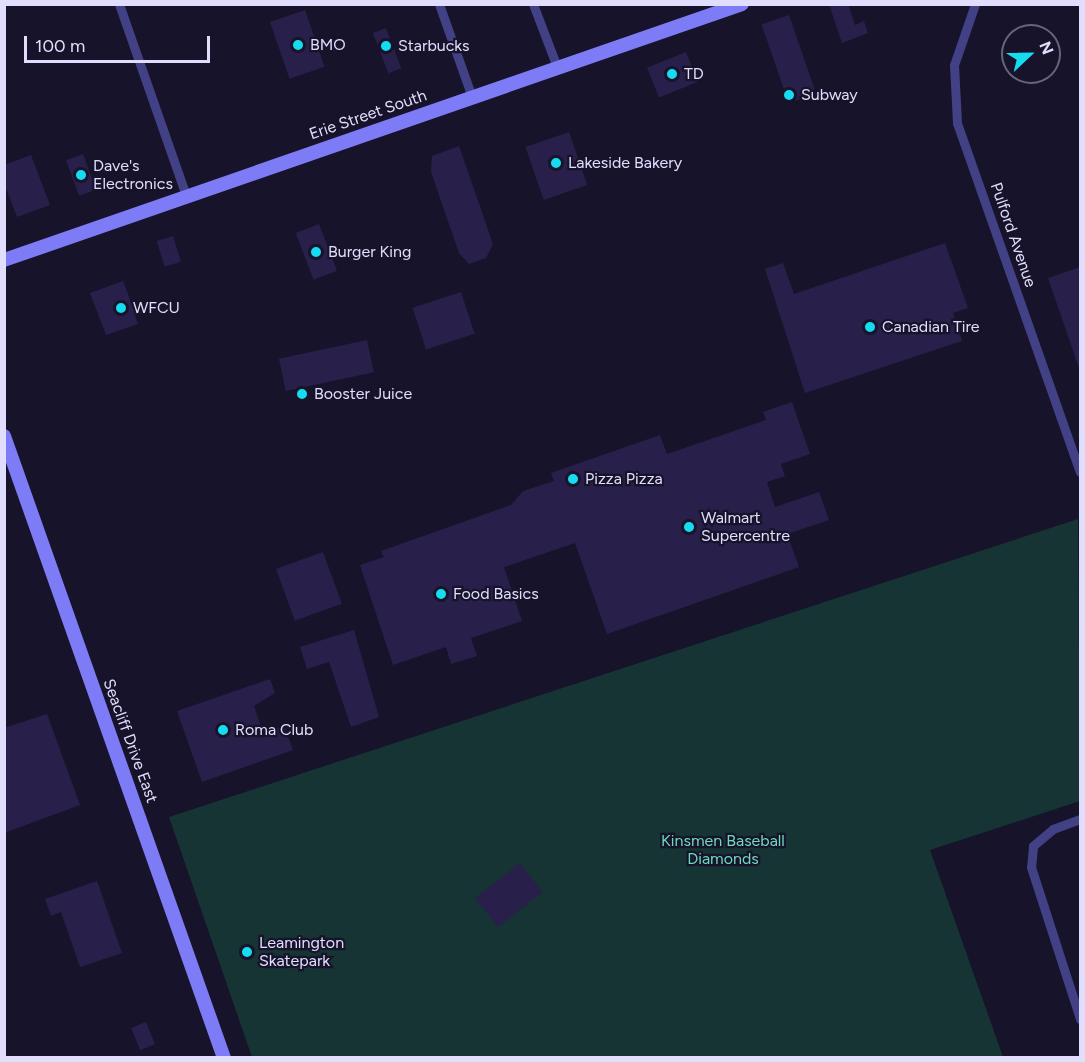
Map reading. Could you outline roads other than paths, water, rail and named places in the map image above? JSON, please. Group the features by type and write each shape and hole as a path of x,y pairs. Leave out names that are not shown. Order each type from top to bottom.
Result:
{"main road":[{"name":"Erie Street South","path":"4,260 742,4"},
{"name":"Seacliff Drive East","path":"4,436 224,1058"}],"street":[{"path":"119,4 186,195"},
{"path":"439,4 472,97"},
{"path":"533,4 557,67"},
{"name":"Pulford Avenue","path":"975,4 954,65 957,123 1080,472"},
{"path":"1080,819 1053,829 1033,846 1030,867 1078,999 1080,1019"}],"place":[{"name":"BMO","path":"298,45"},
{"name":"Starbucks","path":"386,46"},
{"name":"TD","path":"672,74"},
{"name":"Subway","path":"789,95"},
{"name":"Lakeside Bakery","path":"556,163"},
{"name":"Dave's Electronics","path":"81,175"},
{"name":"Burger King","path":"316,252"},
{"name":"WFCU","path":"121,308"},
{"name":"Canadian Tire","path":"870,327"},
{"name":"Booster Juice","path":"302,394"},
{"name":"Pizza Pizza","path":"573,479"},
{"name":"Walmart Supercentre","path":"689,527"},
{"name":"Food Basics","path":"441,594"},
{"name":"Roma Club","path":"223,730"},
{"name":"Leamington Skatepark","path":"247,952"}],"park label":[{"name":"Kinsmen Baseball Diamonds","path":"723,850"}]}
